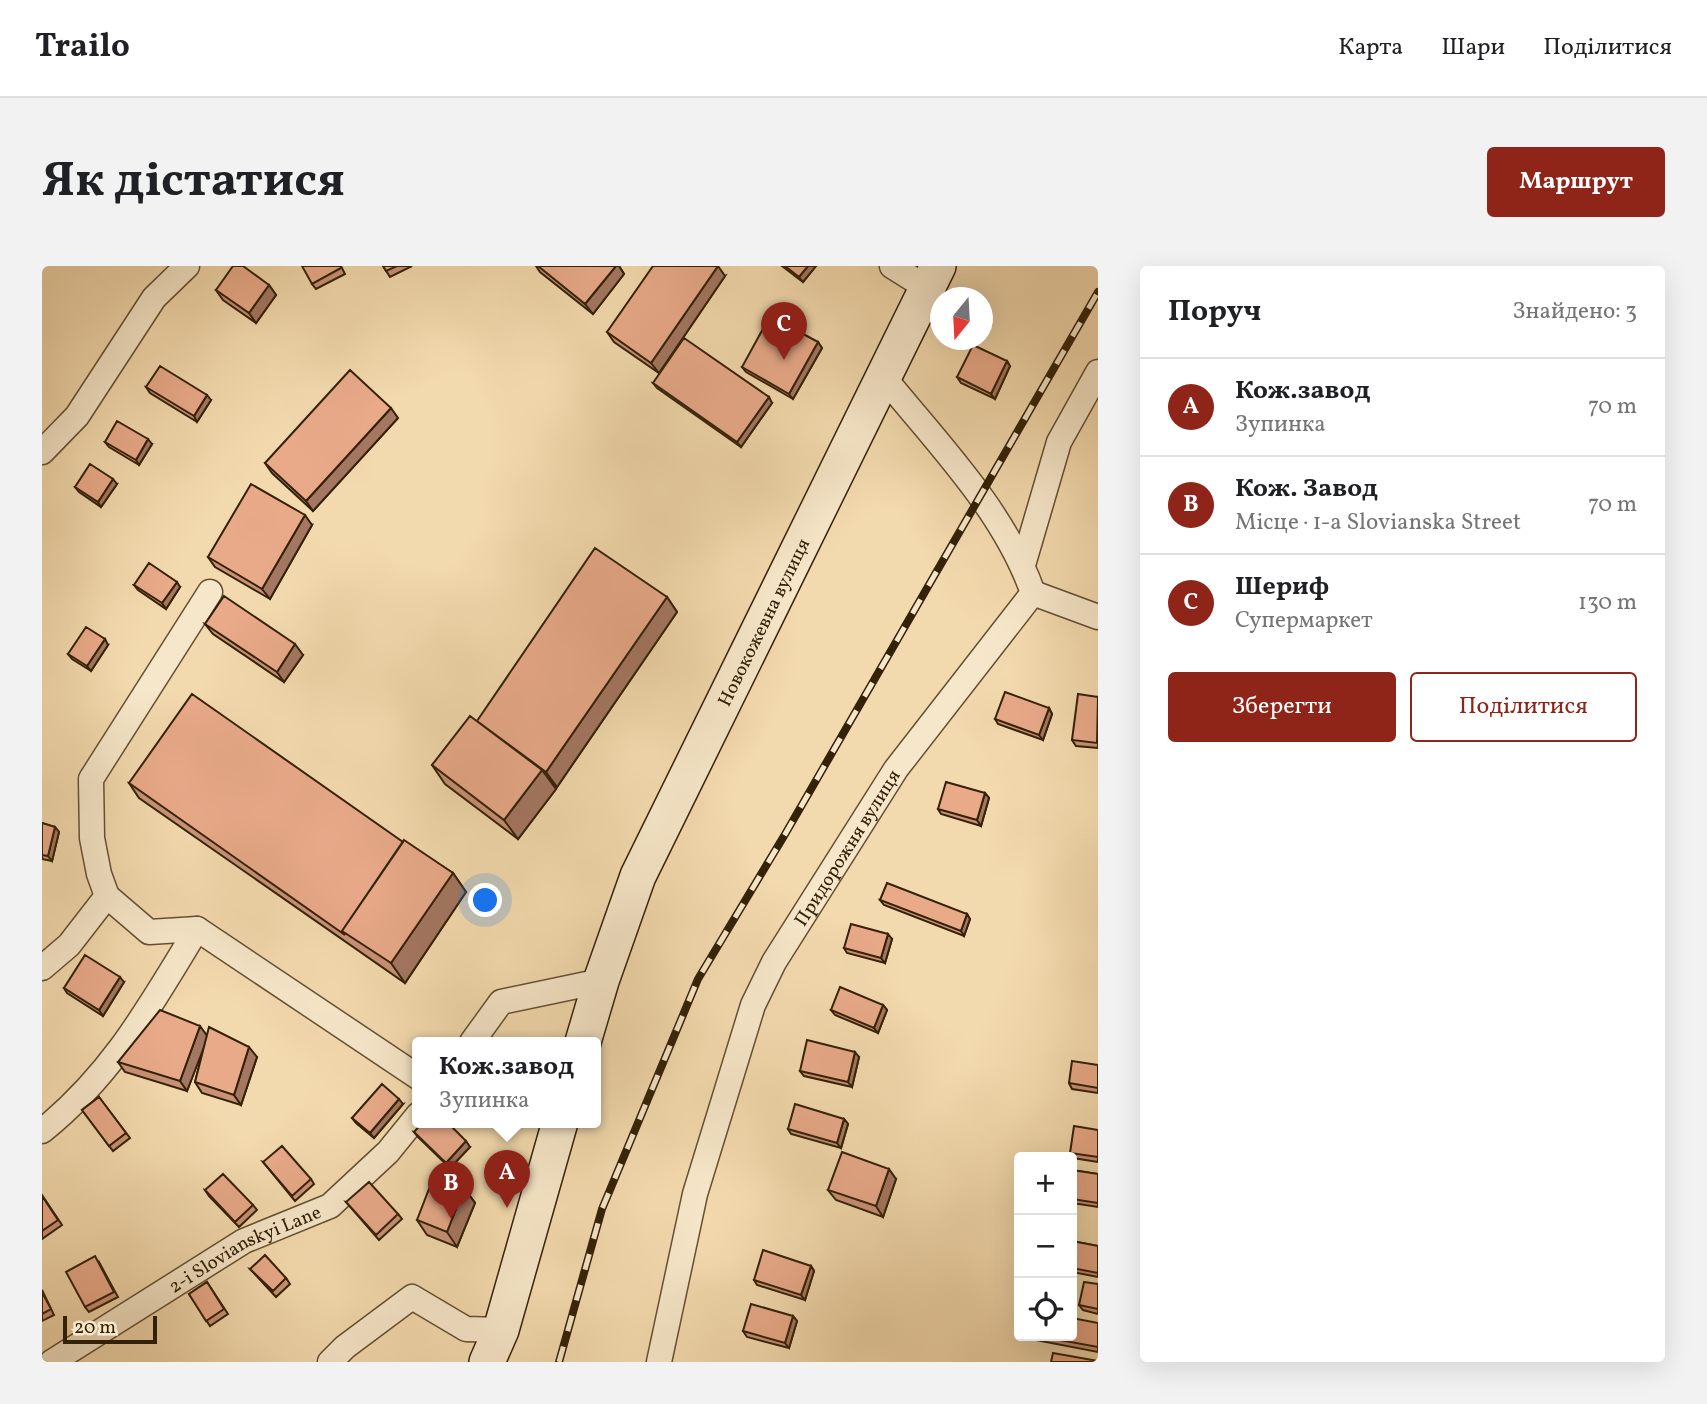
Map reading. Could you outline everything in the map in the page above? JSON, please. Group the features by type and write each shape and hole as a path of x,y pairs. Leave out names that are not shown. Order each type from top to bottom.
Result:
{"street":[{"path":"42,452 76,416 154,298 187,266"},
{"path":"892,266 932,277"},
{"name":"Новокожевна вулиця","path":"584,1037 600,981 638,876 882,374 932,277"},
{"path":"1023,565 1059,442 1098,372"},
{"path":"882,374 979,495 1023,565 1033,593 1098,617"},
{"path":"210,592 91,779 92,838 99,874 107,896 149,932 197,929 412,1073"},
{"name":"Придорожня вулиця","path":"659,1362 695,1195 753,1005 774,962 896,769 1033,593"},
{"path":"42,968 69,945 107,896"},
{"path":"42,1131 102,1076 135,1031 197,929"},
{"path":"476,1037 501,1002 600,981"},
{"name":"2-i Slovianskyi Lane","path":"52,1362 244,1241 330,1206 388,1152 412,1122"},
{"path":"487,1362 501,1329 558,1128"},
{"path":"330,1362 345,1347 412,1297 466,1329 501,1329"}],"building":[{"path":"233,266 243,266 269,285 249,313 216,290"},
{"path":"302,266 340,266 341,268 312,284"},
{"path":"383,266 397,266 386,271"},
{"path":"538,266 616,266 585,304"},
{"path":"653,266 718,266 651,363 607,332"},
{"path":"785,266 808,266 799,277"},
{"path":"770,316 818,342 789,394 742,367"},
{"path":"684,338 769,397 737,442 653,383"},
{"path":"970,350 984,350 1007,361 991,394 957,377"},
{"path":"160,366 207,395 194,416 146,387"},
{"path":"350,370 391,408 306,501 265,463"},
{"path":"117,421 148,439 136,460 105,442"},
{"path":"90,464 113,479 98,502 75,487"},
{"path":"251,484 305,515 262,589 208,557"},
{"path":"595,548 667,597 546,772 477,721"},
{"path":"149,563 177,582 162,603 134,585"},
{"path":"224,596 295,644 277,672 205,624"},
{"path":"86,627 105,639 87,666 68,654"},
{"path":"1005,692 1049,708 1039,735 995,719"},
{"path":"192,694 403,842 342,931 345,935 129,783"},
{"path":"1078,694 1098,697 1097,743 1072,740"},
{"path":"470,716 542,770 504,820 432,765"},
{"path":"946,782 985,793 977,820 938,809"},
{"path":"42,823 55,827 48,856 42,855"},
{"path":"404,840 453,873 391,963 342,931"},
{"path":"887,883 967,914 961,931 880,900"},
{"path":"851,924 888,934 881,958 844,948"},
{"path":"85,955 120,977 99,1010 64,988"},
{"path":"840,987 883,1005 874,1028 831,1010"},
{"path":"160,1010 200,1026 180,1081 118,1062"},
{"path":"209,1027 249,1047 234,1095 195,1082"},
{"path":"807,1040 855,1052 848,1082 800,1071"},
{"path":"1072,1061 1098,1065 1098,1088 1069,1083"},
{"path":"382,1084 399,1099 370,1133 352,1118"},
{"path":"99,1097 126,1133 109,1146 82,1110"},
{"path":"795,1104 844,1119 837,1143 788,1129"},
{"path":"1074,1126 1098,1130 1098,1157 1070,1152"},
{"path":"418,1128 453,1128 466,1141 446,1163 414,1132"},
{"path":"282,1146 311,1179 292,1196 263,1162"},
{"path":"842,1152 889,1169 876,1206 828,1190"},
{"path":"1077,1171 1098,1174 1098,1203 1077,1200"},
{"path":"223,1174 253,1205 235,1222 205,1190"},
{"path":"434,1176 464,1188 447,1232 417,1220"},
{"path":"369,1182 398,1214 376,1235 346,1202"},
{"path":"42,1196 58,1220 42,1231"},
{"path":"1077,1242 1098,1246 1098,1273 1077,1269"},
{"path":"763,1250 811,1266 801,1295 754,1280"},
{"path":"265,1255 286,1278 273,1291 250,1269"},
{"path":"95,1256 114,1292 85,1307 66,1272"},
{"path":"207,1282 224,1309 206,1321 189,1294"},
{"path":"1084,1282 1098,1284 1098,1309 1079,1305"},
{"path":"42,1292 51,1309 42,1314"},
{"path":"751,1304 793,1316 785,1343 743,1331"},
{"path":"1077,1319 1098,1323 1098,1347 1065,1341 1077,1341"},
{"path":"1053,1353 1098,1361 1098,1362 1051,1362"}],"railway":[{"path":"559,1362 602,1209 698,979 784,836 1098,292"}],"place":[{"name":"Шериф","path":"784,360"},
{"name":"Кож.завод","path":"507,1208"},
{"name":"Кож. Завод","path":"451,1219"}]}
